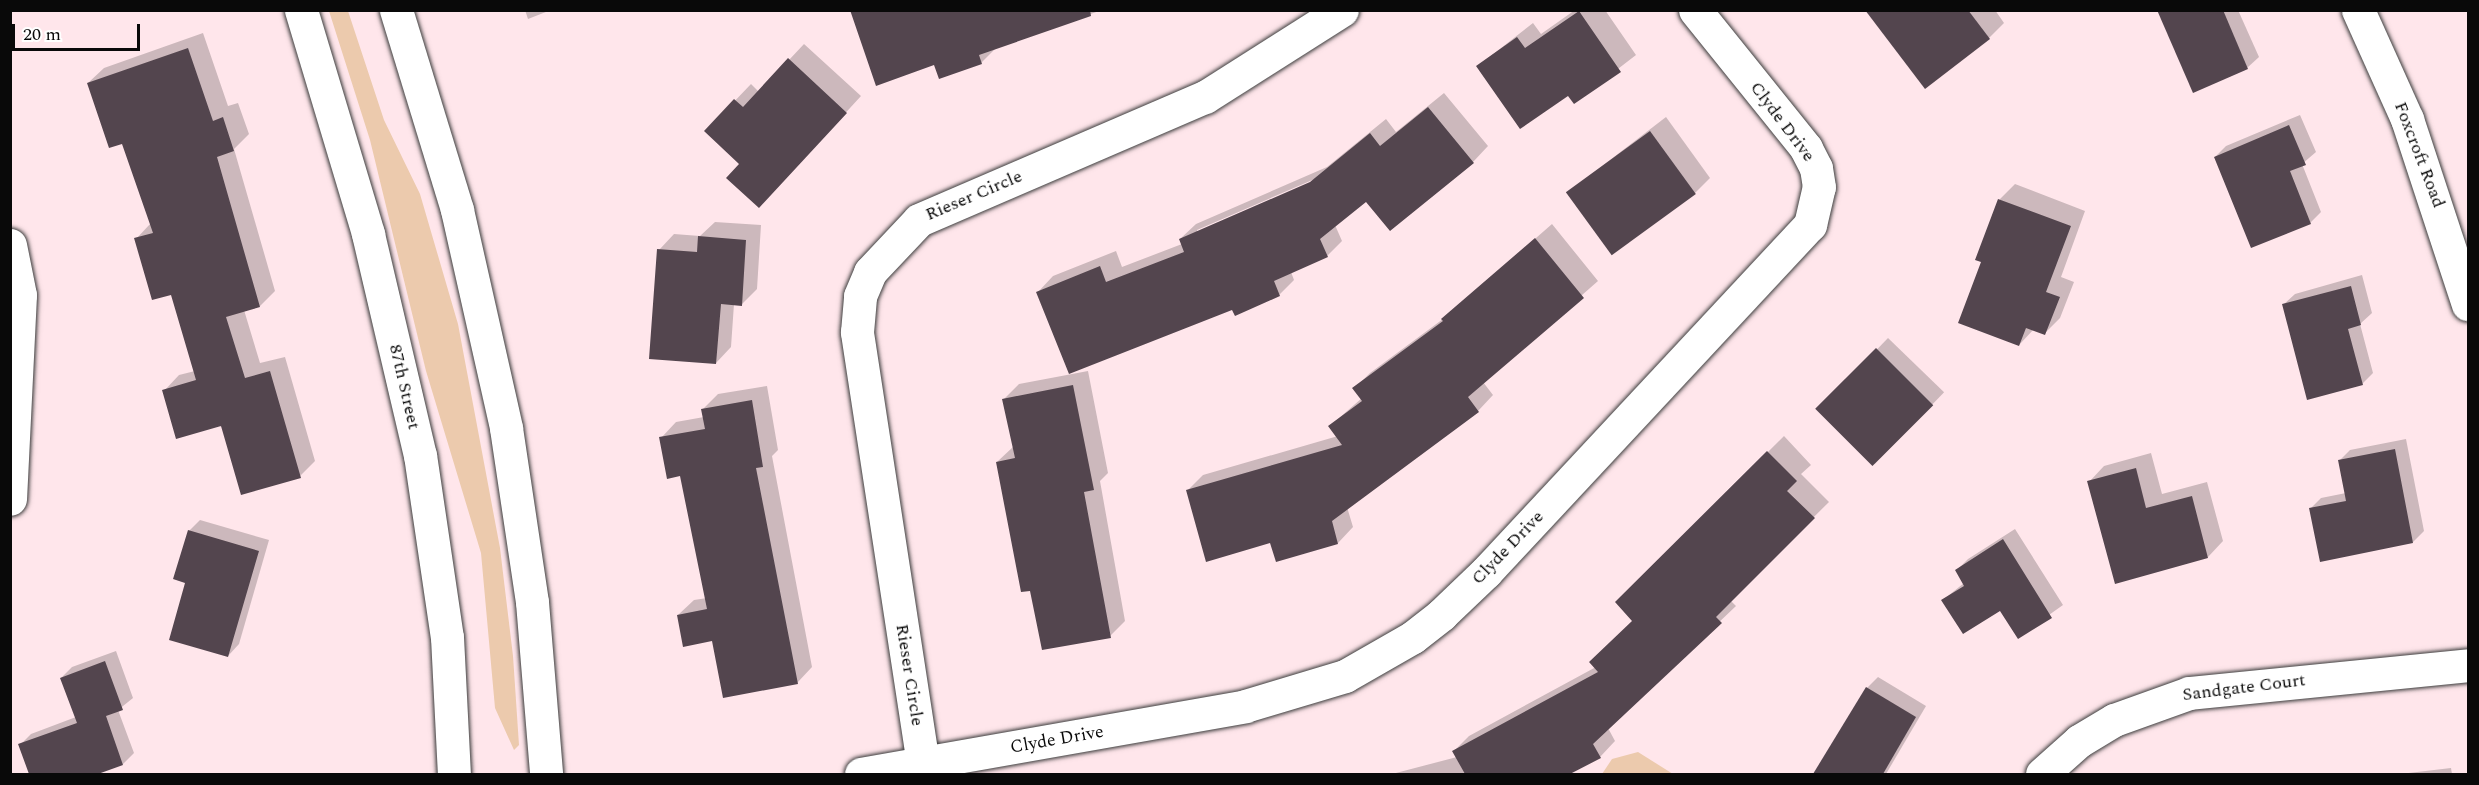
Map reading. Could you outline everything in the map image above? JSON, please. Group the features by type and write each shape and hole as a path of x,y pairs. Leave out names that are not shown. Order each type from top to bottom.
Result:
{"street":[{"name":"87th Street","path":"301,10 368,234 420,455 447,637 454,774"},
{"path":"396,10 457,210 506,428 532,602 546,774"},
{"name":"Rieser Circle","path":"923,764 857,332 860,296 870,272 919,220 1205,97 1342,10"},
{"name":"Foxcroft Road","path":"2358,10 2407,119 2469,304"},
{"name":"Clyde Drive","path":"861,774 1245,706 1346,676 1413,637 1479,579 1810,225 1819,187 1816,168 1806,148 1705,14"},
{"path":"10,245 20,296 10,500"},
{"name":"Sandgate Court","path":"2042,774 2079,741 2114,720 2189,693 2469,665"}],"shaded area":[{"path":"329,11 348,11 384,120 420,194 458,324 500,548 513,656 519,745 514,750 495,708 481,553 426,371 370,140"},
{"path":"1638,752 1673,774 1602,774 1612,759"}],"building":[{"path":"850,10 1090,10 1091,16 979,55 982,64 939,79 934,65 876,86"},
{"path":"1865,10 1968,10 1990,39 1925,89"},
{"path":"2157,10 2223,10 2248,69 2193,93"},
{"path":"1579,11 1621,72 1574,104 1568,96 1520,129 1476,66 1517,37 1525,48"},
{"path":"188,48 213,121 223,117 234,151 217,157 260,307 226,317 245,378 270,371 301,478 241,495 221,426 176,439 162,390 196,380 171,295 152,300 134,238 153,233 122,144 109,148 87,83"},
{"path":"788,58 847,113 759,208 726,178 739,164 704,131 734,99 743,107"},
{"path":"1428,107 1474,163 1390,231 1366,202 1320,239 1328,257 1274,281 1280,296 1235,316 1232,310 1069,374 1036,292 1100,266 1106,282 1184,252 1179,239 1310,182 1370,133 1380,146"},
{"path":"2289,125 2306,165 2290,171 2311,224 2251,248 2214,157"},
{"path":"1650,131 1696,194 1612,255 1566,192"},
{"path":"1998,199 2071,226 2046,292 2060,297 2045,335 2026,328 2019,346 1958,323 1981,262 1975,260"},
{"path":"698,236 746,240 742,306 721,304 716,364 649,359 657,249 697,252"},
{"path":"1535,238 1584,298 1468,397 1479,412 1332,521 1338,544 1276,562 1270,543 1206,562 1186,490 1342,445 1328,426 1362,401 1352,388 1443,321 1441,319"},
{"path":"2351,286 2361,325 2348,329 2363,385 2307,400 2282,304"},
{"path":"1876,348 1933,405 1872,466 1815,409"},
{"path":"1073,385 1094,490 1084,492 1111,638 1042,650 1030,591 1021,592 996,462 1015,458 1002,399"},
{"path":"752,400 763,467 756,468 798,684 723,698 712,641 683,647 677,615 707,609 680,476 667,479 659,437 705,429 701,409"},
{"path":"2395,449 2413,543 2320,562 2309,508 2346,501 2338,460"},
{"path":"1767,451 1797,481 1787,491 1815,518 1716,617 1722,623 1593,744 1601,758 1570,774 1465,774 1452,751 1598,672 1589,662 1632,621 1615,602"},
{"path":"2136,468 2146,508 2192,496 2208,558 2115,584 2087,481"},
{"path":"188,530 259,551 228,657 169,640 185,583 173,579"},
{"path":"2003,539 2052,618 2018,639 2000,611 1963,634 1941,600 1964,586 1955,570"},
{"path":"105,661 123,710 106,716 123,765 98,774 29,774 18,744 77,723 60,678"},
{"path":"1866,687 1916,717 1883,774 1813,774"}]}
